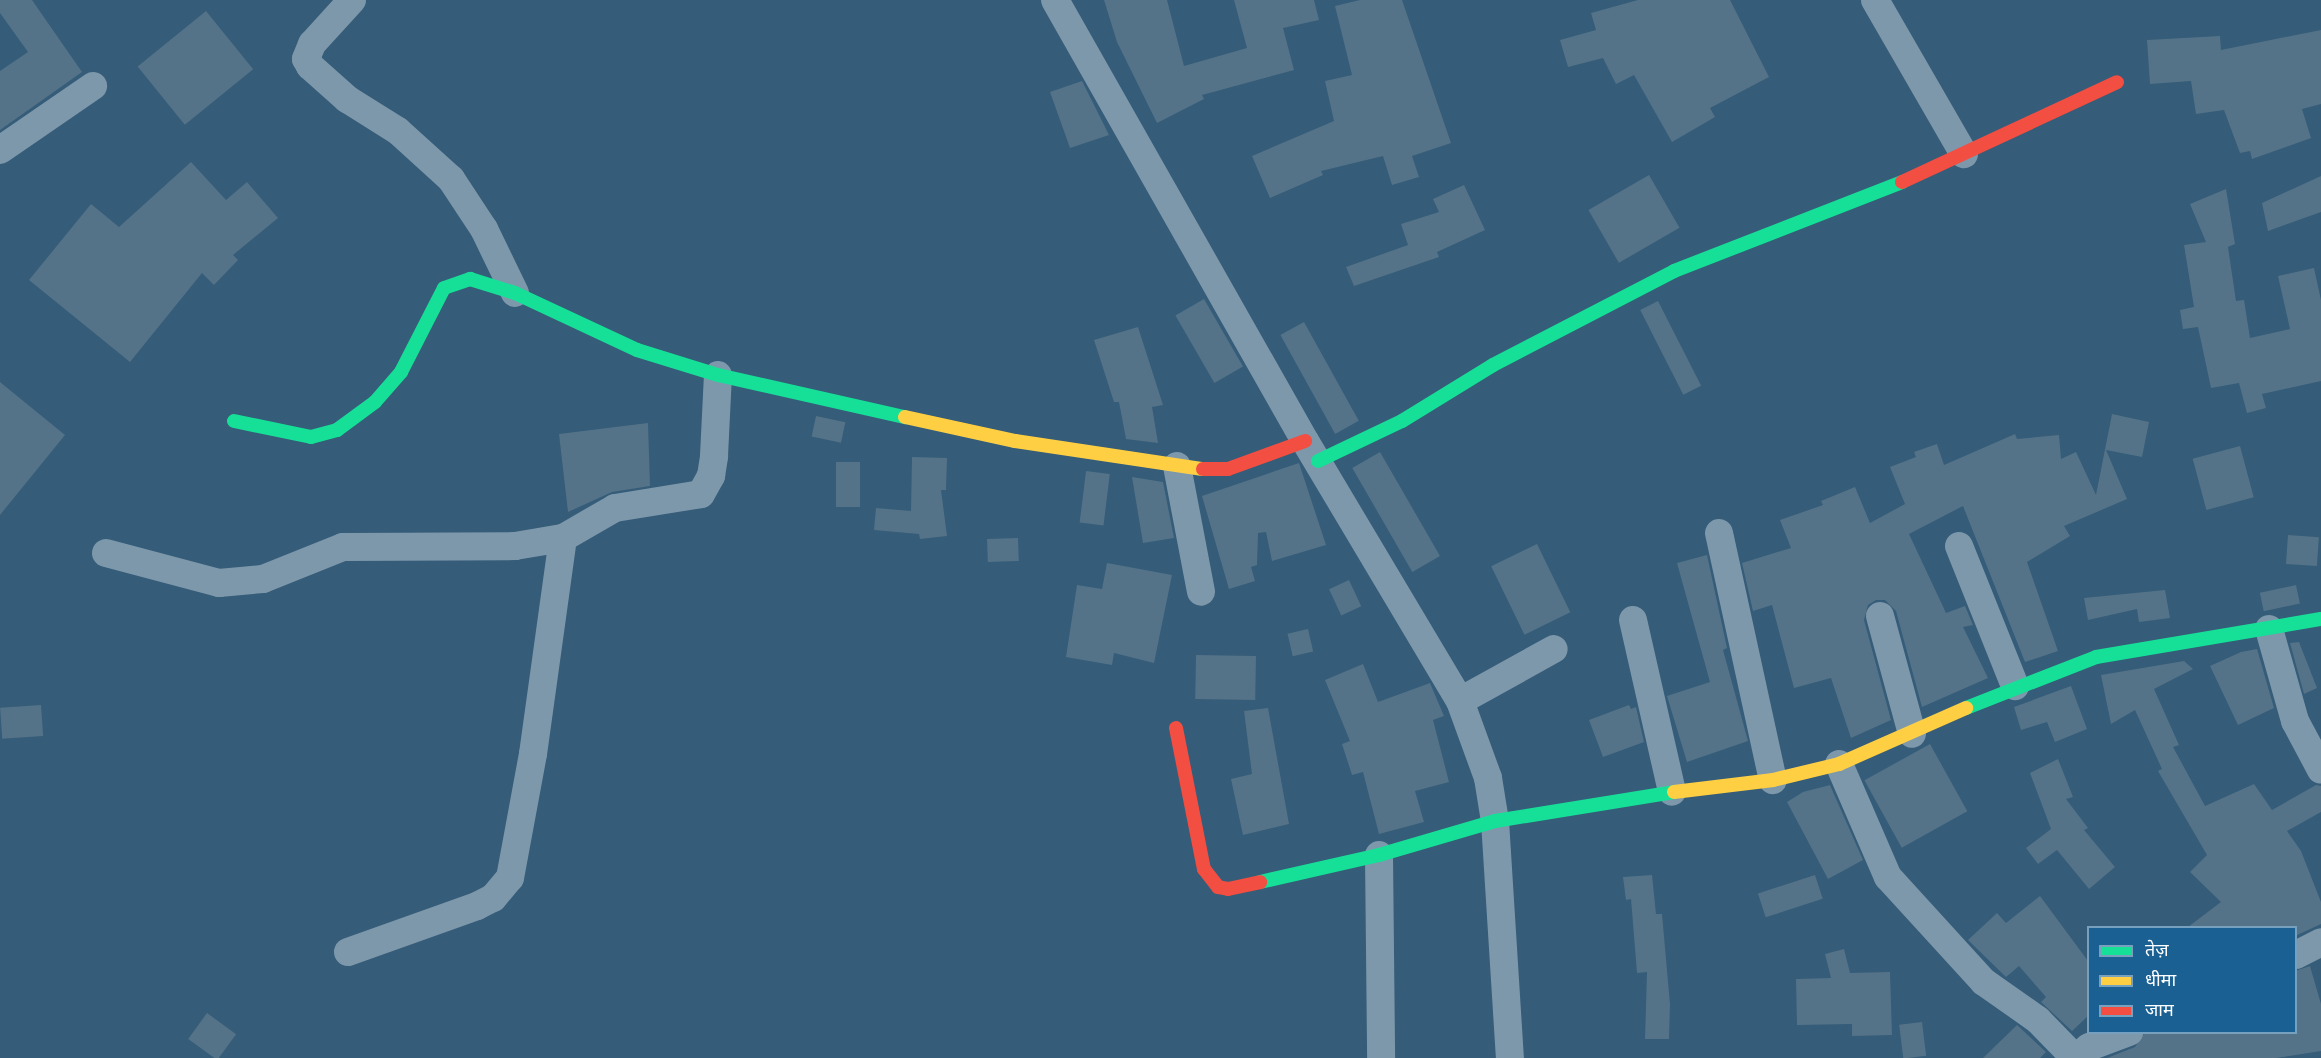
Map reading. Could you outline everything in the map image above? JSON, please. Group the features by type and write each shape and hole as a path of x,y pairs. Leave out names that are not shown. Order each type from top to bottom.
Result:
{"street":[{"path":"352,0 312,44 306,59 310,66 347,99 398,131 450,179 484,229 515,293"},
{"path":"1055,0 1312,451 1460,701 1486,770 1495,821 1510,1058"},
{"path":"1875,0 1964,154"},
{"path":"234,421 311,437 337,430 375,402 401,372 444,288 470,279 515,293 637,350 718,375 1015,441 1177,466 1228,469 1312,451 1402,421 1493,365 1674,271 1819,218 1964,154 2117,82"},
{"path":"0,150 93,86"},
{"path":"106,554 219,583 263,579 343,547 515,546 563,538 615,508 701,494 711,476 714,456 718,375"},
{"path":"1177,466 1201,592"},
{"path":"1719,532 1773,780"},
{"path":"348,952 477,906 493,898 510,878 533,754 563,538"},
{"path":"1959,546 2015,686"},
{"path":"1880,616 1912,734"},
{"path":"1176,728 1199,850 1209,880 1218,887 1228,889 1379,855 1495,821 1672,792 1773,780 1839,764 1912,734 2015,686 2114,652 2321,619"},
{"path":"1633,620 1672,792"},
{"path":"2269,629 2295,721 2321,770"},
{"path":"1460,701 1554,650"},
{"path":"1839,764 1888,877 1984,982 2038,1020 2074,1058 2089,1047 2124,1034"},
{"path":"1379,855 1378,1004 1381,1058"},
{"path":"2297,954 2321,942"}],"building":[{"path":"0,0 32,0 82,72 0,130 0,71 28,52 0,13"},
{"path":"1104,0 1167,0 1184,66 1247,48 1234,0 1314,0 1319,20 1283,28 1294,70 1202,95 1204,99 1157,123 1117,42"},
{"path":"1360,0 1402,0 1451,143 1412,156 1419,177 1392,185 1383,156 1321,171 1323,175 1270,198 1252,156 1334,121 1325,81 1352,75 1335,6"},
{"path":"1638,0 1730,0 1769,77 1710,108 1715,117 1672,142 1634,75 1616,84 1603,58 1568,67 1560,40 1596,30 1591,13"},
{"path":"206,11 253,69 185,125 138,66"},
{"path":"2321,30 2321,104 2302,109 2311,138 2252,159 2250,151 2240,153 2224,110 2196,114 2191,81 2150,84 2147,40 2220,36 2221,50"},
{"path":"1082,81 1109,135 1070,148 1050,92"},
{"path":"191,162 226,200 247,182 278,218 233,255 238,260 214,285 202,273 130,362 29,280 91,204 119,227"},
{"path":"1649,175 1680,228 1619,263 1588,210"},
{"path":"2321,176 2321,212 2268,231 2262,203"},
{"path":"1464,185 1485,230 1437,252 1439,257 1354,286 1346,267 1408,245 1401,224 1439,212 1433,199"},
{"path":"2226,189 2235,244 2228,247 2236,301 2244,300 2250,338 2290,329 2278,276 2314,268 2321,300 2321,381 2262,394 2266,408 2247,413 2239,383 2211,388 2198,327 2183,329 2180,310 2194,307 2184,245 2206,242 2190,204"},
{"path":"1204,299 1243,367 1214,383 1175,316"},
{"path":"1658,301 1701,386 1683,395 1640,310"},
{"path":"1304,322 1359,421 1335,434 1280,335"},
{"path":"1138,327 1163,405 1152,407 1158,443 1126,439 1119,402 1114,402 1094,340"},
{"path":"0,382 65,435 0,515"},
{"path":"2112,414 2149,422 2142,457 2106,450 2127,499 2064,526 2070,536 2027,562 2058,651 2025,662 1963,506 1909,534 1946,613 1965,606 1973,625 1963,627 1988,678 1922,707 1896,611 1885,600 1876,600 1868,605 1864,620 1891,720 1851,738 1831,678 1794,688 1772,605 1753,611 1742,563 1791,548 1780,520 1823,505 1821,501 1855,487 1870,523 1905,504 1890,467 1916,457 1914,452 1937,444 1944,465 2015,434 2017,439 2059,435 2061,459 2076,452 2096,495"},
{"path":"816,416 845,422 841,443 812,437"},
{"path":"648,423 650,486 612,492 568,512 559,434"},
{"path":"2240,446 2254,497 2206,510 2193,459"},
{"path":"1380,452 1440,556 1412,572 1352,468"},
{"path":"912,457 947,458 946,490 941,490 947,536 920,539 919,534 874,530 876,508 911,511"},
{"path":"836,462 860,462 860,507 836,507"},
{"path":"1299,463 1326,545 1272,561 1266,532 1258,533 1257,565 1251,567 1255,581 1229,589 1202,496"},
{"path":"1086,471 1110,474 1103,526 1080,523"},
{"path":"1132,477 1163,482 1174,538 1143,543"},
{"path":"2288,535 2319,537 2317,566 2286,564"},
{"path":"1018,538 1019,561 988,562 987,539"},
{"path":"1537,544 1570,612 1524,635 1491,566"},
{"path":"1707,555 1727,648 1723,650 1748,741 1687,762 1667,696 1710,682 1677,563"},
{"path":"1107,563 1172,575 1154,663 1114,653 1112,665 1066,657 1077,585 1102,589"},
{"path":"1349,580 1361,606 1341,616 1329,589"},
{"path":"2296,585 2300,604 2264,611 2260,593"},
{"path":"2165,590 2170,618 2139,622 2137,609 2088,620 2084,598"},
{"path":"1308,629 1313,651 1293,656 1288,634"},
{"path":"2299,642 2317,688 2304,694 2290,643"},
{"path":"2257,649 2274,708 2238,725 2210,666 2241,652"},
{"path":"1196,655 1256,656 1255,700 1195,699"},
{"path":"2184,661 2193,669 2154,689 2179,745 2173,747 2205,806 2254,784 2272,810 2316,785 2321,786 2321,812 2287,831 2301,851 2321,902 2321,924 2297,935 2297,926 2189,926 2221,902 2190,872 2207,855 2158,771 2162,769 2135,710 2111,724 2101,675"},
{"path":"1363,664 1378,702 1430,683 1444,716 1433,720 1449,782 1415,791 1424,822 1379,834 1363,772 1352,775 1342,744 1350,741 1325,680"},
{"path":"2071,686 2087,729 2055,742 2047,722 2021,730 2014,707"},
{"path":"41,705 43,736 2,739 0,708"},
{"path":"1629,705 1631,709 1636,707 1644,742 1603,757 1589,720"},
{"path":"1268,708 1289,824 1243,835 1231,779 1252,774 1244,711"},
{"path":"1930,744 1967,811 1902,848 1864,780"},
{"path":"2058,759 2073,797 2066,799 2088,828 2084,830 2115,867 2089,889 2057,850 2038,864 2026,848 2051,829 2030,773"},
{"path":"1830,785 1863,860 1828,879 1787,802 1803,792"},
{"path":"1652,875 1656,914 1662,914 1670,1004 1669,1039 1645,1039 1647,972 1637,973 1631,899 1626,900 1623,877"},
{"path":"1815,875 1823,899 1766,917 1758,894"},
{"path":"2040,896 2087,960 2087,1017 2072,1031 2041,1002 2046,997 2019,966 2006,977 1968,940 1997,913 2006,923"},
{"path":"1844,949 1850,973 1890,972 1892,1035 1852,1036 1852,1024 1797,1025 1796,979 1831,978 1825,954"},
{"path":"2310,966 2321,1004 2321,1051 2276,1058 2107,1058 2135,1047 2144,1034 2297,1034 2297,970"},
{"path":"207,1013 236,1034 219,1058 214,1058 188,1039"},
{"path":"1922,1022 1926,1056 1903,1058 1899,1025"},
{"path":"2017,1025 2046,1052 2040,1058 1983,1058"}],"traffic: fast":[{"path":"1318,461 1402,421 1493,365 1674,271 1902,182"},
{"path":"234,421 311,437 337,430 375,402 401,372 444,288 470,279 515,293 637,350 718,375 905,417"},
{"path":"1966,708 2096,657 2321,619"},
{"path":"1260,882 1379,855 1495,821 1674,792"}],"traffic: slow":[{"path":"905,417 1015,441 1203,469"},
{"path":"1674,792 1773,780 1839,764 1966,708"}],"traffic: jam":[{"path":"1902,182 2117,82"},
{"path":"1203,469 1228,469 1305,441"},
{"path":"1176,728 1204,869 1218,887 1228,889 1260,882"}]}
